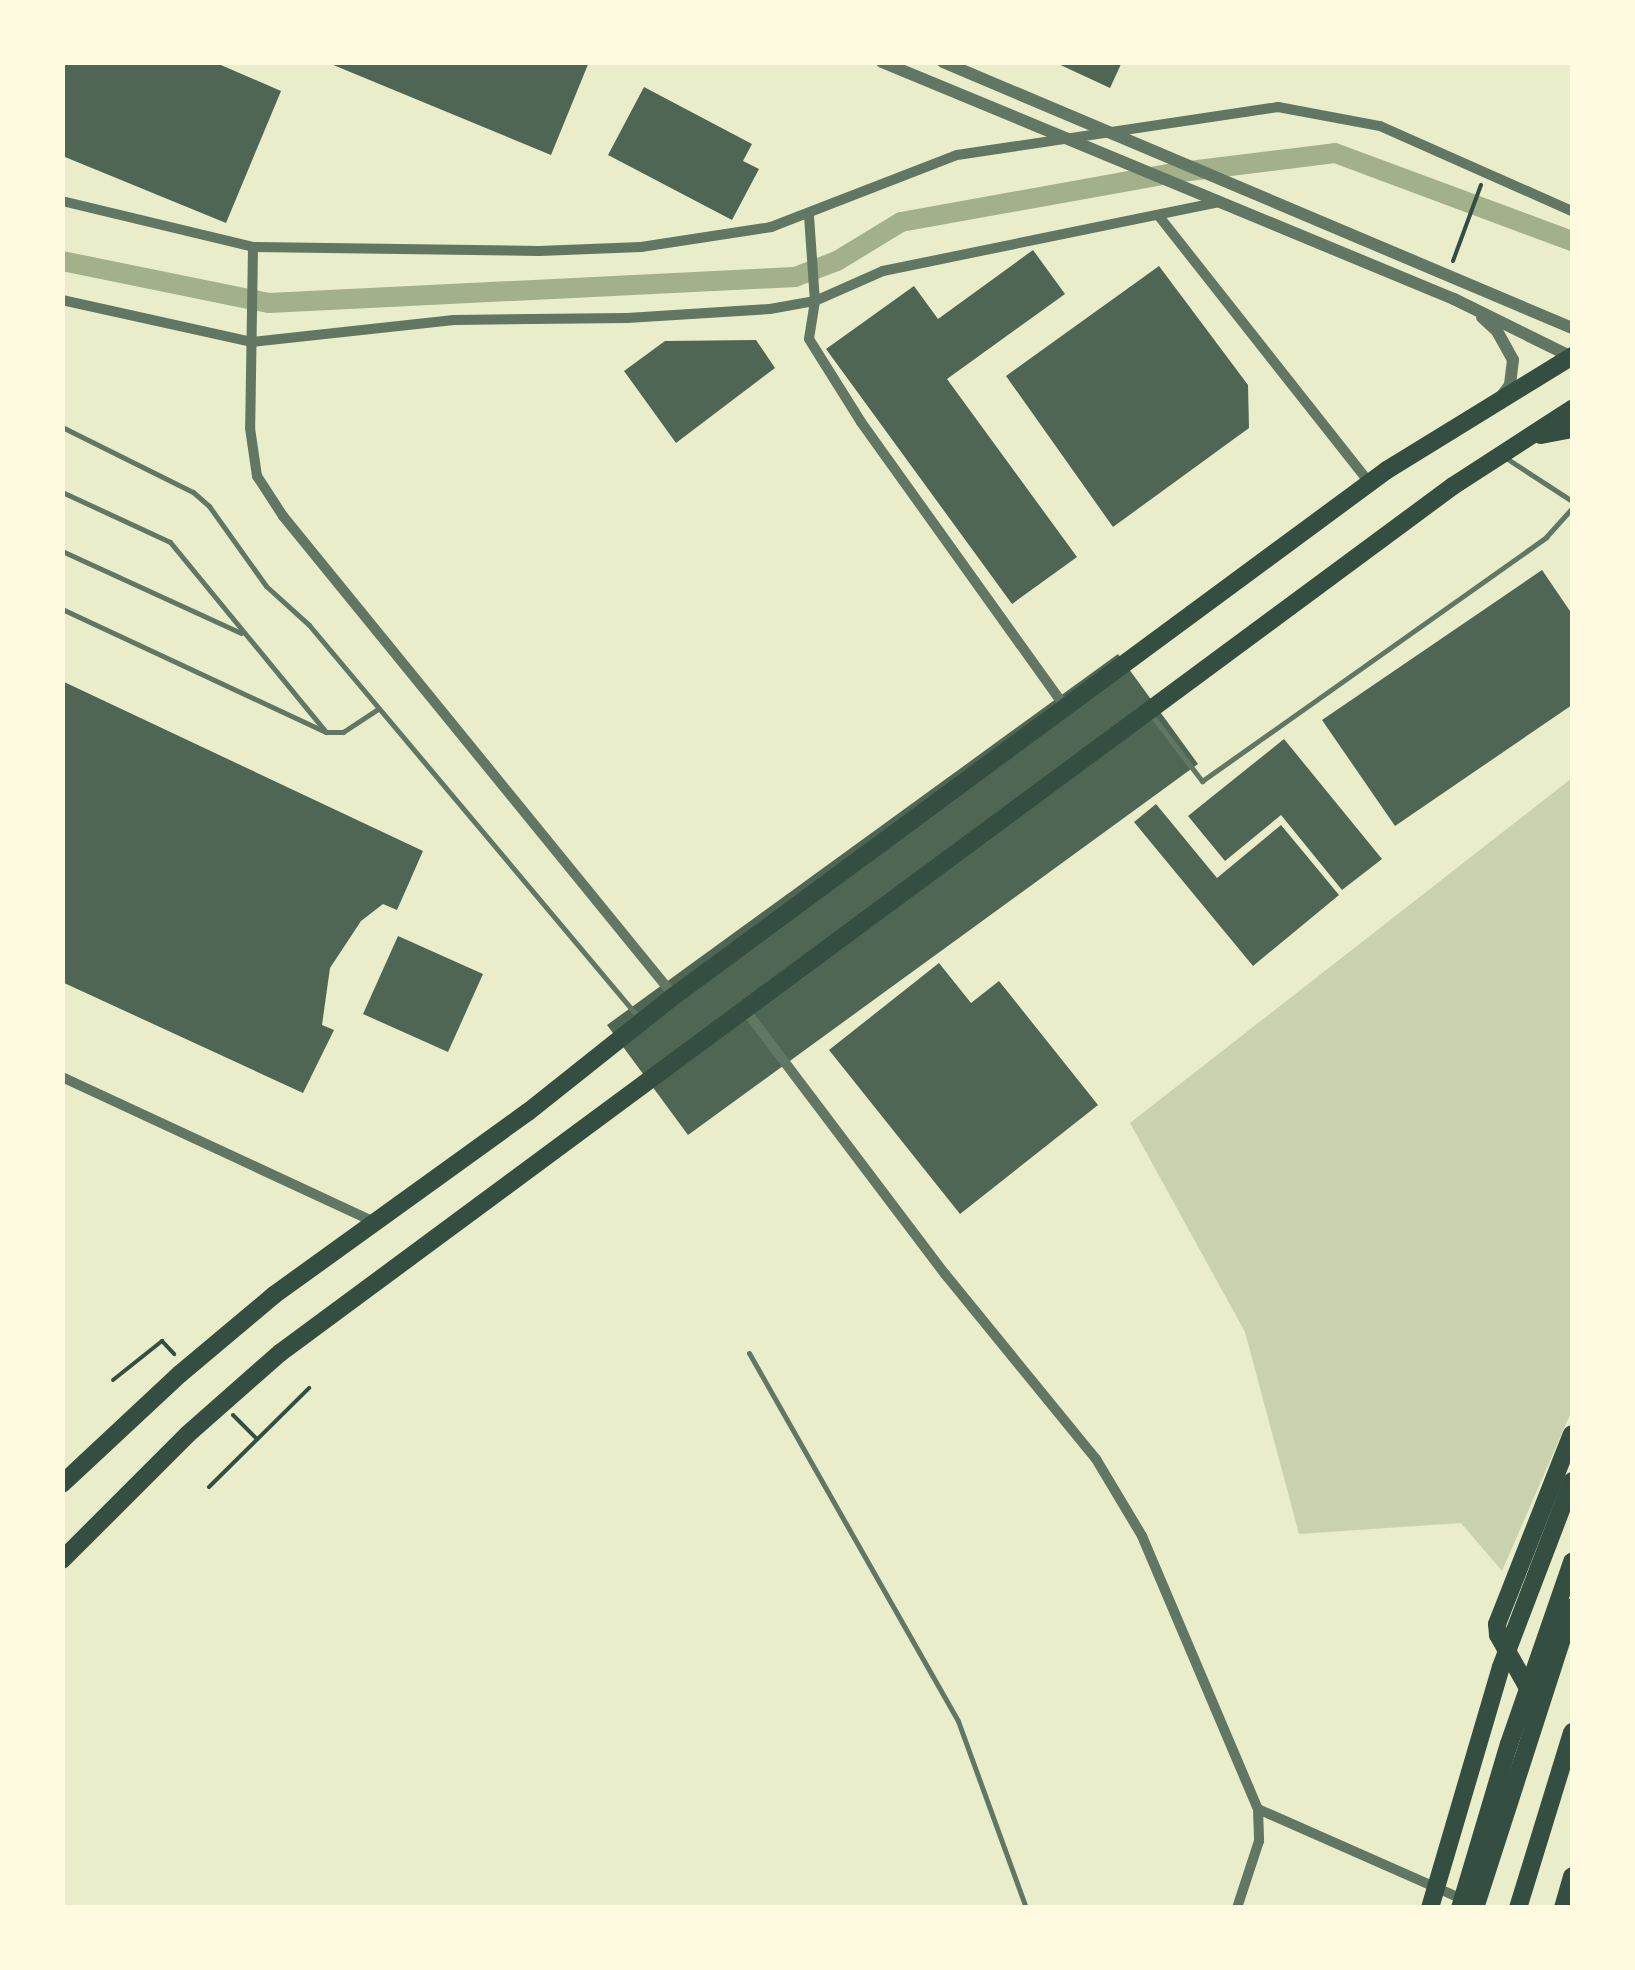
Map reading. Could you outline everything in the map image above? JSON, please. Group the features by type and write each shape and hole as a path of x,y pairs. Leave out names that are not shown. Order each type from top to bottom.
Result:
{"highway":[{"path":"62,1484 227,1334 528,1112 674,996 1436,436 1572,357"},
{"path":"62,1560 254,1374 1148,711 1506,450 1572,410"},
{"path":"1506,450 1572,430"},
{"path":"1528,1688 1498,1635 1497,1624 1572,1434"},
{"path":"1430,1908 1480,1732 1536,1568 1572,1481"},
{"path":"1466,1905 1528,1688 1572,1562"},
{"path":"1466,1905 1572,1606"},
{"path":"1518,1908 1572,1732"},
{"path":"1526,1908 1572,1753"},
{"path":"1563,1908 1572,1876"}],"street":[{"path":"882,62 1468,305 1572,357"},
{"path":"943,62 1572,328"},
{"path":"62,200 253,247 539,251 641,246 772,227 809,216 862,188 956,154 1293,109 1380,126 1572,211"},
{"path":"62,300 250,342 454,320 627,318 770,310 815,301 883,271 1158,215 1212,200"},
{"path":"1158,215 1370,483"},
{"path":"809,216 815,301 809,339 861,422 1064,706"},
{"path":"253,247 250,428 256,476 283,516 674,996"},
{"path":"1468,305 1498,331 1512,360 1510,385 1495,405"},
{"path":"746,1011 945,1274 1096,1460 1142,1536 1258,1809 1259,1841 1237,1908"},
{"path":"62,1076 375,1222"},
{"path":"1258,1809 1466,1905"}],"lane":[{"path":"62,427 193,492 210,506 266,586 309,625 642,1021"},
{"path":"1148,711 1202,781 1546,536 1572,504 1506,450"},
{"path":"62,492 170,542 326,732"},
{"path":"62,551 247,636"},
{"path":"62,609 326,732 343,732 378,709"},
{"path":"749,1353 958,1721 1026,1908"}],"path":[{"path":"1449,273 1486,172"},
{"path":"114,1380 162,1341"},
{"path":"209,1487 309,1388"}],"green space":[{"path":"1572,778 1572,1410 1502,1571 1461,1523 1299,1534 1245,1332 1130,1123"}],"building":[{"path":"62,62 214,62 281,91 226,223 65,157"},
{"path":"326,62 589,62 551,155"},
{"path":"1054,62 1122,62 1110,88"},
{"path":"644,87 752,144 743,161 759,169 732,220 608,155"},
{"path":"1033,250 1065,294 947,379 1077,557 1012,604 826,349 914,286 938,319"},
{"path":"1159,266 1248,385 1249,428 1113,527 1006,376"},
{"path":"756,340 775,368 676,443 624,371 665,341"},
{"path":"1542,570 1572,614 1572,705 1395,826 1322,720"},
{"path":"1118,654 1198,764 688,1135 607,1025"},
{"path":"62,681 423,851 397,910 383,904 361,921 330,968 322,1025 334,1030 303,1093 62,982"},
{"path":"1284,739 1382,859 1342,890 1281,815 1225,861 1188,816"},
{"path":"1156,804 1217,878 1281,825 1339,895 1253,966 1134,822"},
{"path":"398,936 483,974 448,1052 363,1014"},
{"path":"939,963 971,1003 999,981 1098,1105 960,1214 829,1050"}],"waterway":[{"path":"62,261 269,303 795,277 837,261 901,222 1173,173 1335,153 1572,241"}]}
